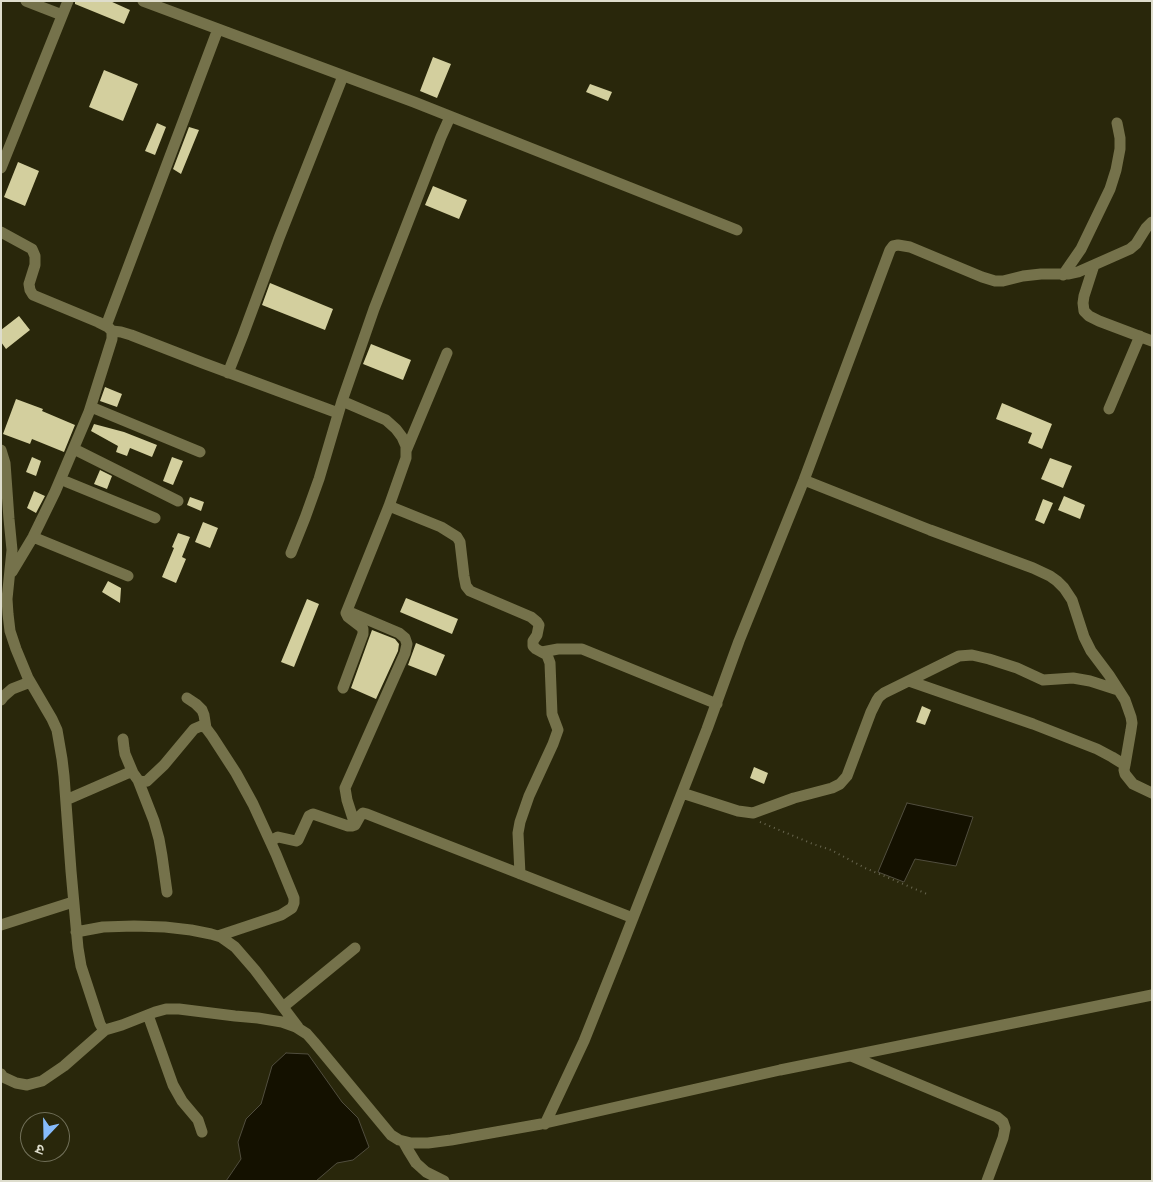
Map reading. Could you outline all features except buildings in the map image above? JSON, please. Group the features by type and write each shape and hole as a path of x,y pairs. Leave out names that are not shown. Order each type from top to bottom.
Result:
{"street":[{"path":"26,1 62,15"},
{"path":"1,168 68,1"},
{"path":"143,1 450,117 737,230"},
{"path":"10,575 33,537 55,492 91,407 112,339 109,328 218,29"},
{"path":"228,373 278,238 343,76"},
{"path":"291,553 317,486 338,413 374,309 426,173 450,117"},
{"path":"1063,275 1072,264 1110,189 1120,149 1117,123"},
{"path":"545,1124 584,1041 633,918 893,246 910,247 982,277 995,281 1004,281 1023,276 1041,274 1063,275 1078,272 1130,249 1152,222"},
{"path":"1,232 32,249 36,265 29,284 33,295 109,328 338,413"},
{"path":"1094,265 1084,296 1084,311 1099,321 1152,341"},
{"path":"1108,409 1140,336"},
{"path":"406,451 447,353"},
{"path":"342,401 386,420 396,429 406,446 406,458 389,506 346,610 346,615 361,626 363,634 343,688"},
{"path":"91,407 200,452"},
{"path":"74,449 178,501"},
{"path":"1,450 5,463 5,511 12,550 8,598 10,632 30,682 57,730 62,759 73,902 81,966 100,1024 105,1030"},
{"path":"804,480 930,530 1015,561 1050,576 1064,588 1072,600 1084,637 1091,651 1125,700 1131,717 1131,730 1124,765 1125,774 1133,784 1152,794"},
{"path":"67,482 155,518"},
{"path":"389,506 441,527 457,537 460,542 466,586 470,591 531,617 539,626 533,646 547,655 550,663 552,714 558,730 529,796 520,822 518,833 520,874"},
{"path":"33,537 128,576"},
{"path":"346,610 399,634 405,638 407,644 405,654 345,788 355,825"},
{"path":"542,652 558,649 582,649 717,704"},
{"path":"682,793 748,813 758,812 794,798 832,788 840,784 847,776 877,700 884,693 958,656 972,655 989,659 1017,668 1043,680 1073,678 1118,690"},
{"path":"909,681 1096,749 1124,765"},
{"path":"1,700 12,689 30,682"},
{"path":"187,698 203,712 206,728 236,773 253,804 294,898 292,908 280,915 218,936"},
{"path":"66,800 128,773 144,782 164,765 194,729 201,726 206,728"},
{"path":"124,740 124,748 159,839 167,892"},
{"path":"270,842 278,837 298,840 309,816 313,814 348,826 355,825"},
{"path":"355,825 360,816 367,814 633,918"},
{"path":"1,925 73,902"},
{"path":"76,932 103,927 142,926 191,930 218,936 235,947 256,970 299,1029"},
{"path":"283,1006 356,948"},
{"path":"1,1074 3,1077 16,1083 27,1085 42,1081 64,1066 105,1030 166,1009 282,1022 296,1027 314,1042 390,1135 411,1143 428,1143 545,1124 780,1070 1152,996"},
{"path":"148,1015 173,1085 182,1101 198,1120 202,1132"},
{"path":"851,1056 997,1117 1003,1122 1005,1128 1003,1138 987,1181"},
{"path":"403,1141 416,1163 438,1179"}],"path":[{"path":"748,813 761,823 831,850 865,868 928,894"}],"shaded area":[{"path":"907,803 973,817 956,866 915,859 904,882 878,872"},
{"path":"286,1053 308,1054 342,1102 358,1118 369,1147 353,1160 337,1163 316,1181 226,1181 241,1159 238,1142 246,1119 261,1104 272,1066"}]}
